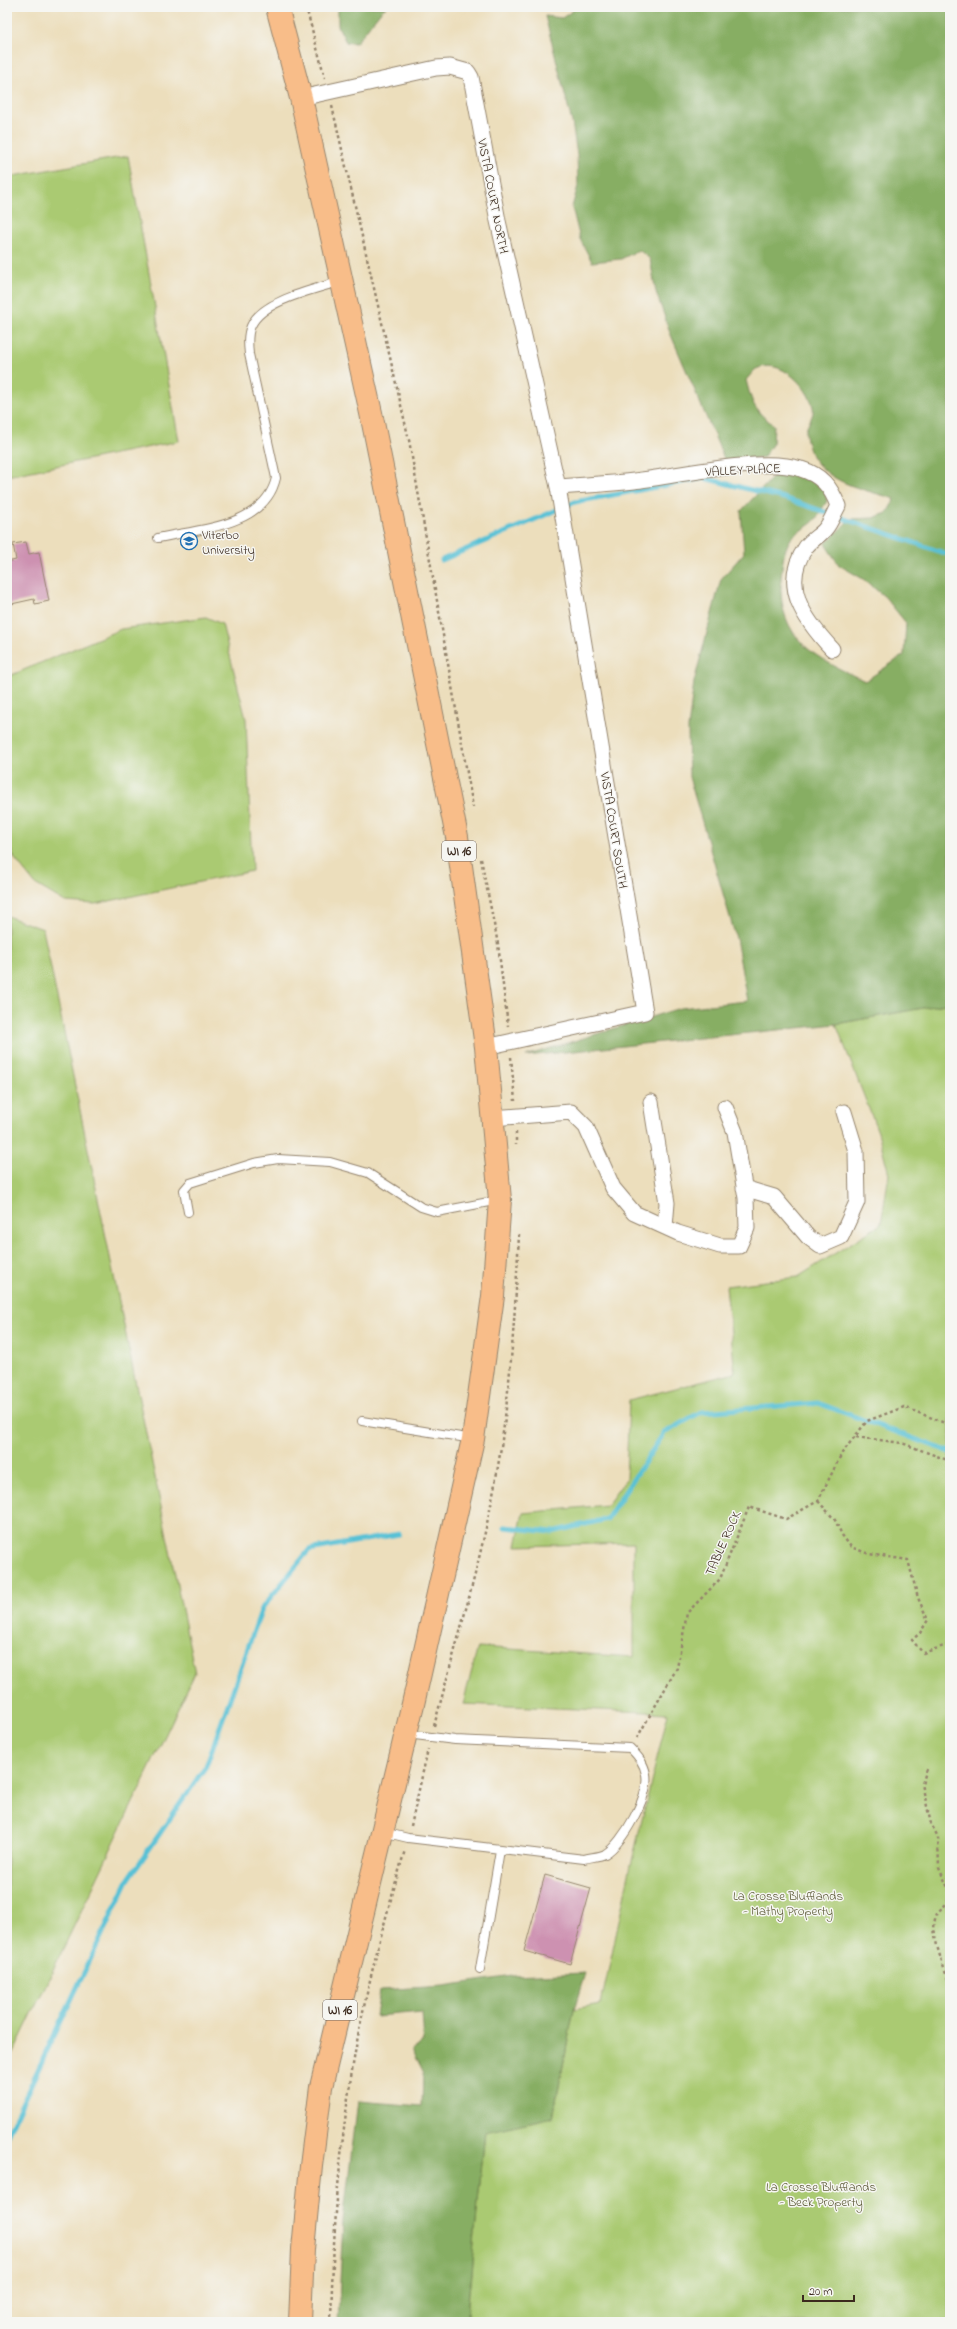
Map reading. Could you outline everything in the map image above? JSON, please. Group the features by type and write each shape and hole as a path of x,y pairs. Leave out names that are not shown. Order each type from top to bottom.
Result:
{"main road":[{"name":"WI 16","path":"277,7 301,98 371,414 457,837 486,1047 500,1200 493,1296 473,1439 406,1734 321,2087 310,2174 303,2249 300,2322"}],"street":[{"name":"VISTA COURT NORTH","path":"301,98 436,68 450,67 468,72 471,78 498,221 558,486"},
{"name":"VALLEY PLACE","path":"558,486 634,481 742,466 779,465 800,468 813,473 826,482 833,492 838,506 827,527 807,545 798,561 794,583 801,608 810,626 832,649"},
{"name":"VISTA COURT SOUTH","path":"486,1047 645,1012 558,486"},
{"path":"650,1102 667,1203 665,1227"},
{"path":"492,1118 571,1112 586,1127 613,1188 634,1213 665,1227 720,1246 739,1246 747,1228 744,1188 735,1132 724,1108"},
{"path":"744,1188 774,1197 808,1237 820,1246 841,1237 857,1202 856,1151 844,1112"}],"lane":[{"path":"158,538 235,520 257,509 266,500 274,487 276,478 249,354 248,341 251,325 265,311 281,301 342,281"},
{"path":"188,1212 184,1190 190,1183 254,1163 278,1159 330,1162 368,1172 421,1207 437,1212 500,1200"},
{"path":"362,1421 473,1439"},
{"path":"382,1832 408,1838 584,1859 603,1855 618,1844 632,1823 641,1799 647,1776 641,1760 630,1748 431,1738 406,1734"},
{"path":"480,1969 500,1850"}],"path":[{"path":"306,7 376,288 409,440 473,809"},
{"path":"481,856 498,944 510,1042 516,1116 516,1153"},
{"path":"331,2322 332,2254 340,2164 356,2047 373,1968 408,1838 431,1738 480,1553 496,1478 506,1407 519,1232"},
{"path":"950,1425 904,1407 868,1421 842,1453 818,1501 836,1520 842,1535 851,1547 869,1554 908,1560 918,1598 928,1620 920,1633 912,1640 923,1653 950,1644"},
{"path":"855,1437 902,1442 950,1461"},
{"name":"TABLE ROCK","path":"630,1748 677,1668 687,1613 720,1579 749,1507 786,1519 818,1501"},
{"path":"927,1769 922,1784 931,1824 938,1837 939,1868 950,1893 948,1903 936,1915 934,1930 950,1986"}],"green space":[{"path":"342,7 387,7 382,10 356,43 346,42 338,26 338,10"},
{"path":"578,7 950,7 950,1003 836,1024 526,1056 680,1008 747,1001 736,938 689,777 688,728 694,682 721,579 744,553 741,511 776,474 797,473 824,488 827,501 817,517 813,522 792,537 788,544 783,559 781,579 782,600 786,618 793,632 804,645 816,655 847,673 865,681 904,655 906,623 885,597 863,579 839,565 825,544 850,519 873,518 887,513 895,499 840,481 830,475 812,457 806,430 813,413 813,407 810,399 799,383 783,370 774,367 765,366 754,371 746,380 748,388 752,401 758,411 774,425 773,443 764,457 726,463 671,335 656,292 650,259 639,250 621,259 592,262 580,239 572,207 578,186 577,155 572,122 545,16 562,18"},
{"path":"128,156 179,441 7,476 7,177"},
{"path":"206,617 222,624 246,719 252,871 95,904 65,902 35,884 15,859 7,841 7,677 121,629"},
{"path":"7,916 43,929 195,1673 7,2066"},
{"name":"La Crosse Blufflands - Mathy Property","path":"950,1003 950,2322 468,2322 468,2303 485,2131 553,2117 574,2009 601,2004 631,1865 668,1713 463,1704 478,1647 634,1657 634,1543 516,1546 523,1513 607,1505 626,1479 629,1400 735,1373 726,1286 798,1277 881,1224 889,1174 878,1132 836,1024"},
{"path":"585,1973 574,2009 553,2117 485,2132 468,2303 468,2322 338,2322 343,2221 358,2101 422,2106 423,2074 411,2050 424,2042 422,2012 376,2016 380,1990 443,1986 513,1976"}],"building":[{"path":"26,542 29,554 39,552 49,601 35,604 34,599 7,605 7,562 16,560 13,544"},
{"path":"545,1875 591,1888 570,1964 524,1951"}],"waterway":[{"path":"442,560 575,502 704,478 784,498 950,555"},
{"path":"505,1527 552,1532 607,1519 664,1433 701,1412 818,1403 950,1452"},
{"path":"7,2135 128,1880 206,1766 262,1608 309,1550 399,1534"}],"place":[{"name":"Viterbo University","path":"189,541"}],"park label":[{"name":"La Crosse Blufflands - Beck Property","path":"821,2194"}]}
